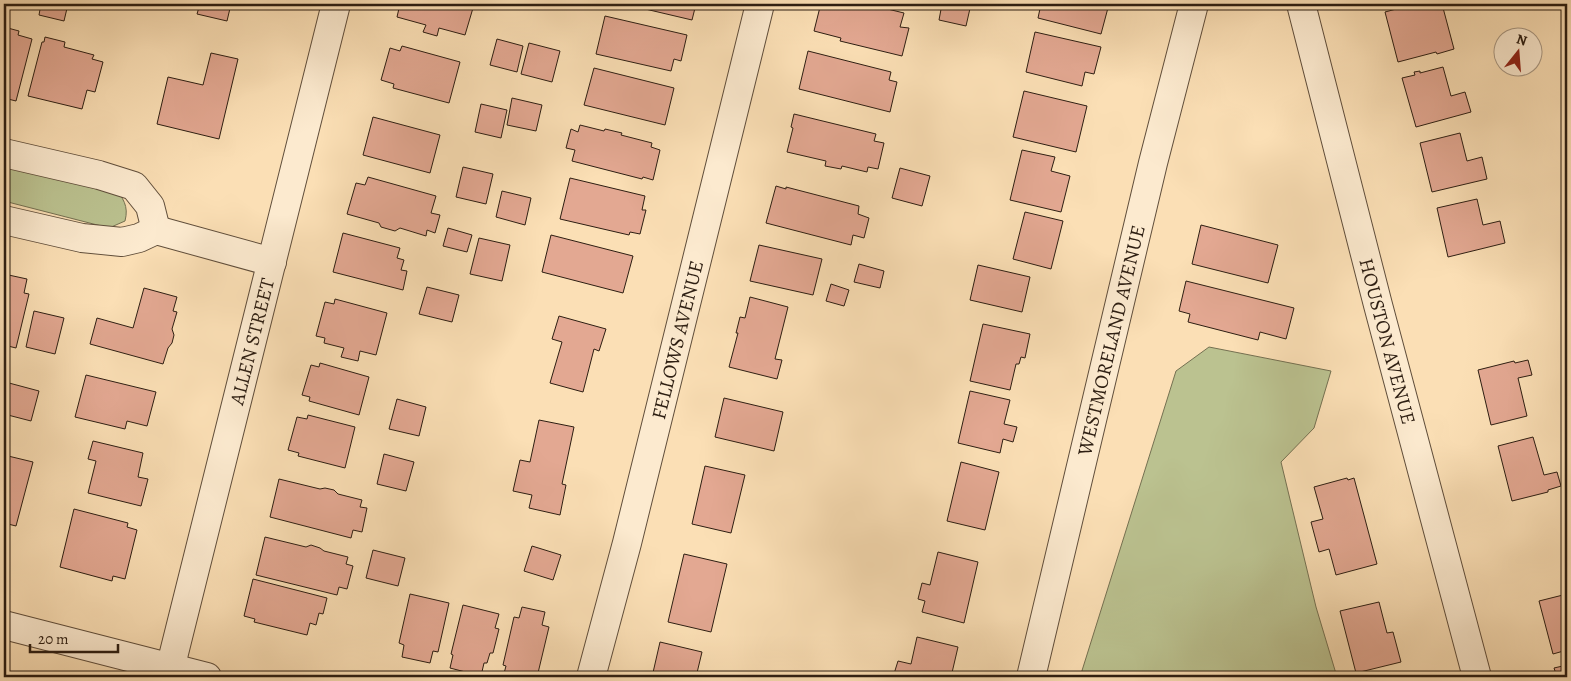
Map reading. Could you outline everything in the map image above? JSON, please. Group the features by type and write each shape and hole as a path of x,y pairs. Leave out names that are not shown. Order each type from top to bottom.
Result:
{"street":[{"name":"ALLEN STREET","path":"170,673 336,4"},
{"name":"FELLOWS AVENUE","path":"591,677 627,543 760,4"},
{"name":"WESTMORELAND AVENUE","path":"1031,677 1150,173 1194,4"},
{"name":"HOUSTON AVENUE","path":"1301,4 1378,305 1477,677"},
{"path":"4,153 99,175 134,186 150,206 156,230"},
{"path":"4,220 82,238 122,242 139,238 156,230 272,262"},
{"path":"4,624 170,673 206,677"}],"green space":[{"path":"4,160 114,187 124,202 126,211 125,221 109,228 4,201"},
{"path":"1209,347 1331,371 1314,428 1281,462 1316,607 1337,677 1080,677 1176,371"}],"building":[{"path":"41,4 68,4 64,21 39,15"},
{"path":"200,4 231,4 227,21 197,14"},
{"path":"400,4 464,4 473,8 465,35 439,28 437,36 423,32 426,25 397,17"},
{"path":"624,4 696,4 692,20"},
{"path":"829,4 867,4 904,13 900,27 909,28 902,56 840,41 841,38 814,31 820,7 828,9"},
{"path":"942,4 971,4 966,26 939,20"},
{"path":"1041,4 1109,4 1101,34 1038,18"},
{"path":"1399,4 1442,4 1454,49 1398,62 1385,12 1400,8"},
{"path":"605,16 687,35 681,61 674,59 671,71 596,54"},
{"path":"4,27 19,31 18,35 32,39 16,101 4,98"},
{"path":"1035,32 1101,47 1094,74 1085,72 1082,86 1026,72"},
{"path":"45,37 65,42 64,47 94,55 92,59 103,62 95,92 87,90 82,109 28,96"},
{"path":"497,39 523,46 517,72 490,65"},
{"path":"529,43 560,51 552,82 521,74"},
{"path":"402,46 460,62 449,103 393,88 394,84 381,80 390,48 400,51"},
{"path":"808,51 891,72 889,80 897,82 890,112 799,89"},
{"path":"211,53 238,59 219,139 157,124 168,77 203,85"},
{"path":"1443,67 1451,96 1465,92 1471,112 1416,127 1402,78 1415,75 1414,72 1420,71 1420,73"},
{"path":"594,68 674,88 665,125 584,105"},
{"path":"1024,91 1087,106 1076,152 1013,137"},
{"path":"512,98 542,105 536,131 507,125"},
{"path":"481,104 507,110 501,138 475,132"},
{"path":"794,114 876,134 874,141 884,143 878,169 868,167 867,172 842,166 841,169 825,166 826,161 787,152 793,128 791,127"},
{"path":"373,117 440,135 430,173 363,155"},
{"path":"580,125 622,133 621,135 652,143 651,147 660,150 653,180 643,177 642,179 572,161 575,150 566,148 571,129 578,132"},
{"path":"1460,133 1467,161 1482,157 1487,179 1432,192 1420,143"},
{"path":"1022,150 1055,157 1051,171 1070,176 1061,212 1010,200"},
{"path":"463,167 493,174 486,204 456,197"},
{"path":"900,168 930,176 922,206 892,198"},
{"path":"368,177 436,196 431,213 440,215 435,233 427,230 426,236 400,228 395,231 381,227 379,223 347,214 356,183 365,185"},
{"path":"570,178 645,196 642,210 646,210 640,234 630,232 629,235 560,219"},
{"path":"776,186 859,206 858,214 869,218 864,238 853,235 851,245 766,223"},
{"path":"502,191 531,198 525,225 496,217"},
{"path":"1477,199 1483,225 1500,221 1505,243 1448,257 1437,208"},
{"path":"1025,212 1063,221 1051,269 1013,259"},
{"path":"1201,225 1278,245 1268,283 1192,264"},
{"path":"448,228 472,235 467,252 443,246"},
{"path":"343,233 400,248 397,258 404,260 401,270 407,271 403,290 333,272"},
{"path":"551,235 633,256 623,293 542,272"},
{"path":"479,238 510,245 502,281 470,274"},
{"path":"759,245 822,259 813,295 750,281"},
{"path":"859,264 884,271 880,288 854,282"},
{"path":"978,265 1030,277 1022,312 970,300"},
{"path":"4,274 27,279 24,293 29,294 16,348 4,345"},
{"path":"1186,281 1294,308 1286,339 1260,332 1258,340 1188,322 1190,314 1179,311"},
{"path":"831,284 849,290 844,306 826,301"},
{"path":"427,287 459,295 452,322 419,314"},
{"path":"144,288 177,297 173,311 177,312 172,329 174,335 163,364 90,344 97,318 133,328"},
{"path":"750,297 788,307 775,359 782,360 777,379 729,367 740,317 745,318"},
{"path":"335,299 387,313 376,355 360,351 358,361 341,357 344,348 324,343 325,338 316,336 325,302 334,304"},
{"path":"34,311 64,318 55,354 26,347"},
{"path":"559,316 606,329 599,351 594,349 583,392 550,383 562,342 552,339"},
{"path":"983,324 1030,334 1025,358 1021,357 1019,364 1016,364 1010,390 970,381"},
{"path":"1528,360 1532,375 1518,378 1527,416 1491,425 1478,370 1514,361 1515,363"},
{"path":"320,363 369,377 359,415 309,401 310,397 302,395 311,365 319,367"},
{"path":"86,375 156,392 147,426 127,421 125,429 75,417"},
{"path":"9,383 39,391 31,421 4,414"},
{"path":"970,391 1010,400 1004,424 1017,427 1013,442 1003,439 1000,453 958,443"},
{"path":"724,398 783,412 774,451 715,437"},
{"path":"397,399 426,407 419,436 389,429"},
{"path":"308,415 355,427 345,468 298,456 299,453 288,450 297,417 307,419"},
{"path":"539,420 574,427 562,484 566,485 560,515 529,508 532,495 513,491 520,460 530,462"},
{"path":"1533,437 1544,475 1557,472 1561,486 1548,490 1548,492 1512,501 1498,446"},
{"path":"93,441 143,453 138,477 148,479 141,506 88,493 96,461 88,459"},
{"path":"384,454 414,462 406,491 377,484"},
{"path":"4,455 33,462 16,526 4,523"},
{"path":"961,462 999,472 985,530 947,521"},
{"path":"705,466 745,475 731,533 692,524"},
{"path":"1347,478 1348,480 1354,478 1377,564 1336,575 1329,549 1319,552 1311,522 1323,519 1314,487"},
{"path":"279,479 320,489 334,490 338,494 362,500 360,507 367,508 362,532 353,530 351,538 270,517"},
{"path":"74,509 128,523 127,527 137,530 125,579 113,576 112,581 60,567"},
{"path":"265,537 306,547 311,545 324,551 348,557 346,564 353,566 347,589 339,587 337,595 256,575"},
{"path":"532,546 561,555 553,580 524,571"},
{"path":"373,550 405,558 398,586 366,578"},
{"path":"938,552 978,562 964,623 922,612 925,601 918,599 922,583 930,585"},
{"path":"684,554 727,564 711,632 668,622"},
{"path":"253,579 327,598 323,614 319,613 316,625 310,623 307,635 254,622 255,619 244,616"},
{"path":"410,594 449,603 438,652 433,651 430,663 402,657 404,645 399,643"},
{"path":"1567,594 1567,650 1553,654 1539,601"},
{"path":"1379,602 1387,633 1393,632 1401,662 1356,673 1340,611"},
{"path":"463,605 499,614 495,628 499,629 493,653 490,653 487,663 484,663 481,676 450,668 453,655 451,654"},
{"path":"522,607 545,612 542,625 549,627 538,673 536,672 535,677 503,677 506,666 503,665 514,617 519,618"},
{"path":"917,637 958,647 951,677 893,677 898,661 911,664"},
{"path":"660,642 702,652 696,677 652,677"},
{"path":"1567,665 1567,677 1557,677 1554,668"}]}
